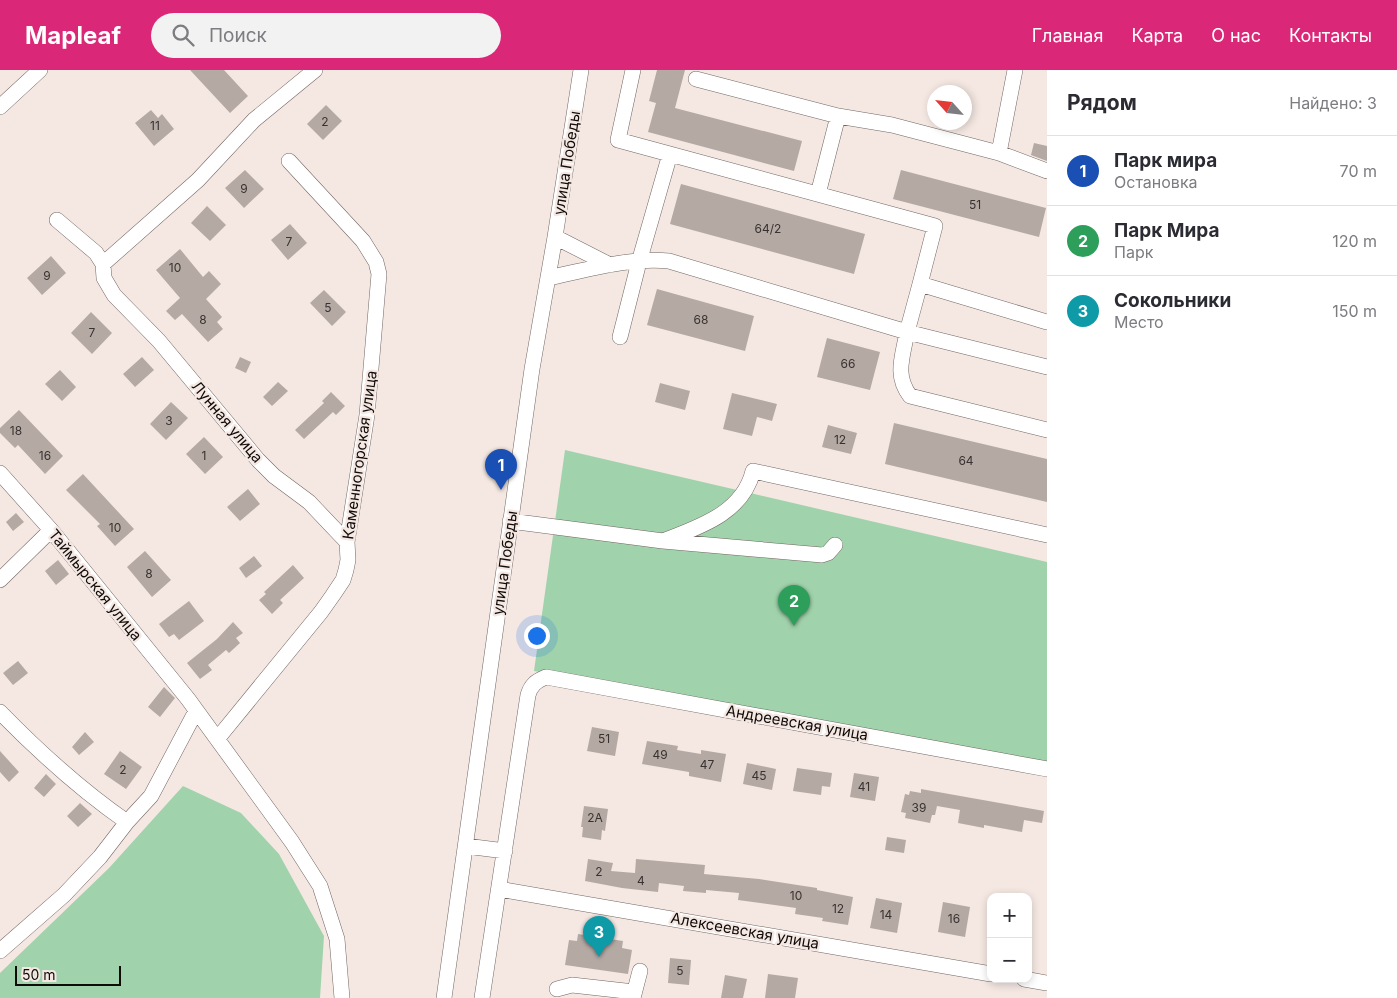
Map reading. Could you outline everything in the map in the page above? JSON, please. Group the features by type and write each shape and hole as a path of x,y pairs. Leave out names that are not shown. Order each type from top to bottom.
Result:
{"street":[{"path":"0,107 40,70"},
{"path":"57,220 96,253 103,264 198,180 254,120 314,70"},
{"name":"улица Победы","path":"444,998 510,522 581,70"},
{"path":"633,70 618,140 935,226 907,332 900,376 903,387 910,396 1047,430"},
{"path":"999,153 1015,70"},
{"path":"696,79 838,116 892,125 999,153 1047,171"},
{"path":"818,194 838,116"},
{"path":"620,337 670,154"},
{"name":"Каменногорская улица","path":"218,738 321,612 343,580 348,560 347,542 367,415 379,274 376,262 363,241 289,161"},
{"path":"555,237 610,265"},
{"path":"548,278 610,265 658,260 669,261 907,332 1047,366"},
{"name":"Лунная улица","path":"103,264 104,278 114,295 159,341 262,465 309,502 347,542"},
{"path":"920,284 1047,322"},
{"path":"662,541 704,525 735,504 751,479 753,471 1047,535"},
{"name":"Таймырская улица","path":"0,473 51,530 192,705 218,738 292,842 320,886 337,939 342,998"},
{"path":"510,522 662,541 822,555 828,553 835,545"},
{"path":"0,580 51,530"},
{"name":"Андреевская улица","path":"505,851 528,695 531,687 538,680 546,678 1047,769"},
{"path":"0,951 64,895 100,858 127,822 150,796 192,705"},
{"path":"0,712 18,731 66,774 99,802 127,822"},
{"path":"466,846 505,851 482,998"},
{"name":"Алексеевская улица","path":"499,889 987,973"},
{"path":"557,989 572,985 633,995 640,971"},
{"path":"1032,980 1047,983"}],"green space":[{"path":"565,450 1047,562 1047,762 534,671"},
{"path":"183,786 241,813 279,854 324,936 320,998 0,998 0,973 109,868"}],"building":[{"path":"190,70 224,70 248,96 230,113"},
{"path":"657,70 685,70 675,108 802,141 794,171 648,132 656,103 649,101"},
{"path":"326,105 342,121 323,140 307,124"},
{"path":"151,110 158,118 162,114 174,129 154,146 135,123"},
{"path":"1034,143 1047,146 1047,161 1031,155"},
{"path":"245,170 264,189 244,208 225,188"},
{"path":"901,170 1046,208 1039,237 893,199"},
{"path":"681,184 865,234 854,274 670,224"},
{"path":"207,206 226,225 210,241 191,223"},
{"path":"290,224 307,243 288,260 271,240"},
{"path":"180,249 203,277 209,271 221,284 206,299 222,317 217,322 223,329 208,342 182,314 175,320 166,311 180,298 156,270"},
{"path":"51,256 66,273 42,295 27,278"},
{"path":"657,289 754,316 745,351 647,325"},
{"path":"324,290 346,312 332,326 310,303"},
{"path":"91,312 112,333 92,354 71,333"},
{"path":"827,338 880,352 870,390 817,377"},
{"path":"142,357 154,370 135,387 123,374"},
{"path":"240,357 251,362 246,373 235,368"},
{"path":"60,370 76,387 62,401 45,384"},
{"path":"278,382 288,391 272,406 263,397"},
{"path":"660,383 690,391 685,410 655,402"},
{"path":"331,392 345,406 336,415 333,412 304,439 295,430 324,403 322,401"},
{"path":"732,393 777,404 772,421 757,417 752,436 723,429"},
{"path":"171,402 188,418 166,440 150,424"},
{"path":"19,410 63,456 45,474 18,445 15,448 0,433 0,428"},
{"path":"894,423 1047,459 1047,502 885,464"},
{"path":"828,425 857,433 851,454 822,447"},
{"path":"204,437 223,457 205,474 186,454"},
{"path":"83,474 134,529 115,546 97,526 100,524 66,490"},
{"path":"248,489 260,504 240,521 227,507"},
{"path":"16,513 24,522 13,531 6,522"},
{"path":"145,551 171,580 152,597 127,567"},
{"path":"254,556 262,566 246,578 239,568"},
{"path":"58,560 69,574 56,585 45,571"},
{"path":"293,565 304,578 280,600 283,603 272,614 259,600 266,594 264,592"},
{"path":"189,601 204,621 179,640 174,634 169,637 159,624"},
{"path":"233,622 243,633 236,638 240,643 229,653 226,650 208,665 212,670 200,679 187,663 217,639"},
{"path":"18,661 28,673 13,685 3,673"},
{"path":"164,687 175,698 160,717 148,707"},
{"path":"592,727 619,732 615,756 587,751"},
{"path":"85,732 94,742 79,755 72,747"},
{"path":"647,741 678,746 677,750 701,754 701,750 726,754 721,782 689,776 689,772 642,764"},
{"path":"0,751 19,772 9,782 0,772"},
{"path":"120,751 142,767 126,789 104,774"},
{"path":"747,763 776,769 772,790 743,784"},
{"path":"797,768 832,773 830,787 822,786 821,795 793,791"},
{"path":"854,773 879,777 875,801 850,797"},
{"path":"46,774 56,784 44,797 34,788"},
{"path":"921,789 1044,811 1042,823 1024,820 1022,832 984,825 984,828 958,823 960,810 937,806 935,815 932,815 930,823 905,818 906,813 901,812 905,794 909,795 910,791 921,793"},
{"path":"80,803 92,814 78,827 67,816"},
{"path":"584,806 608,809 605,831 602,830 601,840 582,837 583,827 581,827"},
{"path":"887,837 906,840 904,853 885,850"},
{"path":"588,859 613,863 611,871 635,873 636,859 705,865 704,874 759,879 817,888 817,890 853,897 848,925 822,921 823,918 795,914 796,908 738,900 739,893 706,890 706,893 683,891 684,886 659,883 658,892 585,881"},
{"path":"876,898 902,903 897,933 870,928"},
{"path":"943,902 970,907 965,937 938,932"},
{"path":"578,934 623,941 622,948 632,950 628,974 565,965 569,940 577,941"},
{"path":"670,958 691,960 689,985 668,983"},
{"path":"768,974 798,978 795,998 765,998"},
{"path":"725,975 747,979 743,998 721,998"}],"place":[{"name":"Парк мира","path":"501,490"},
{"name":"Парк Мира","path":"794,626"},
{"name":"Сокольники","path":"599,957"}]}
